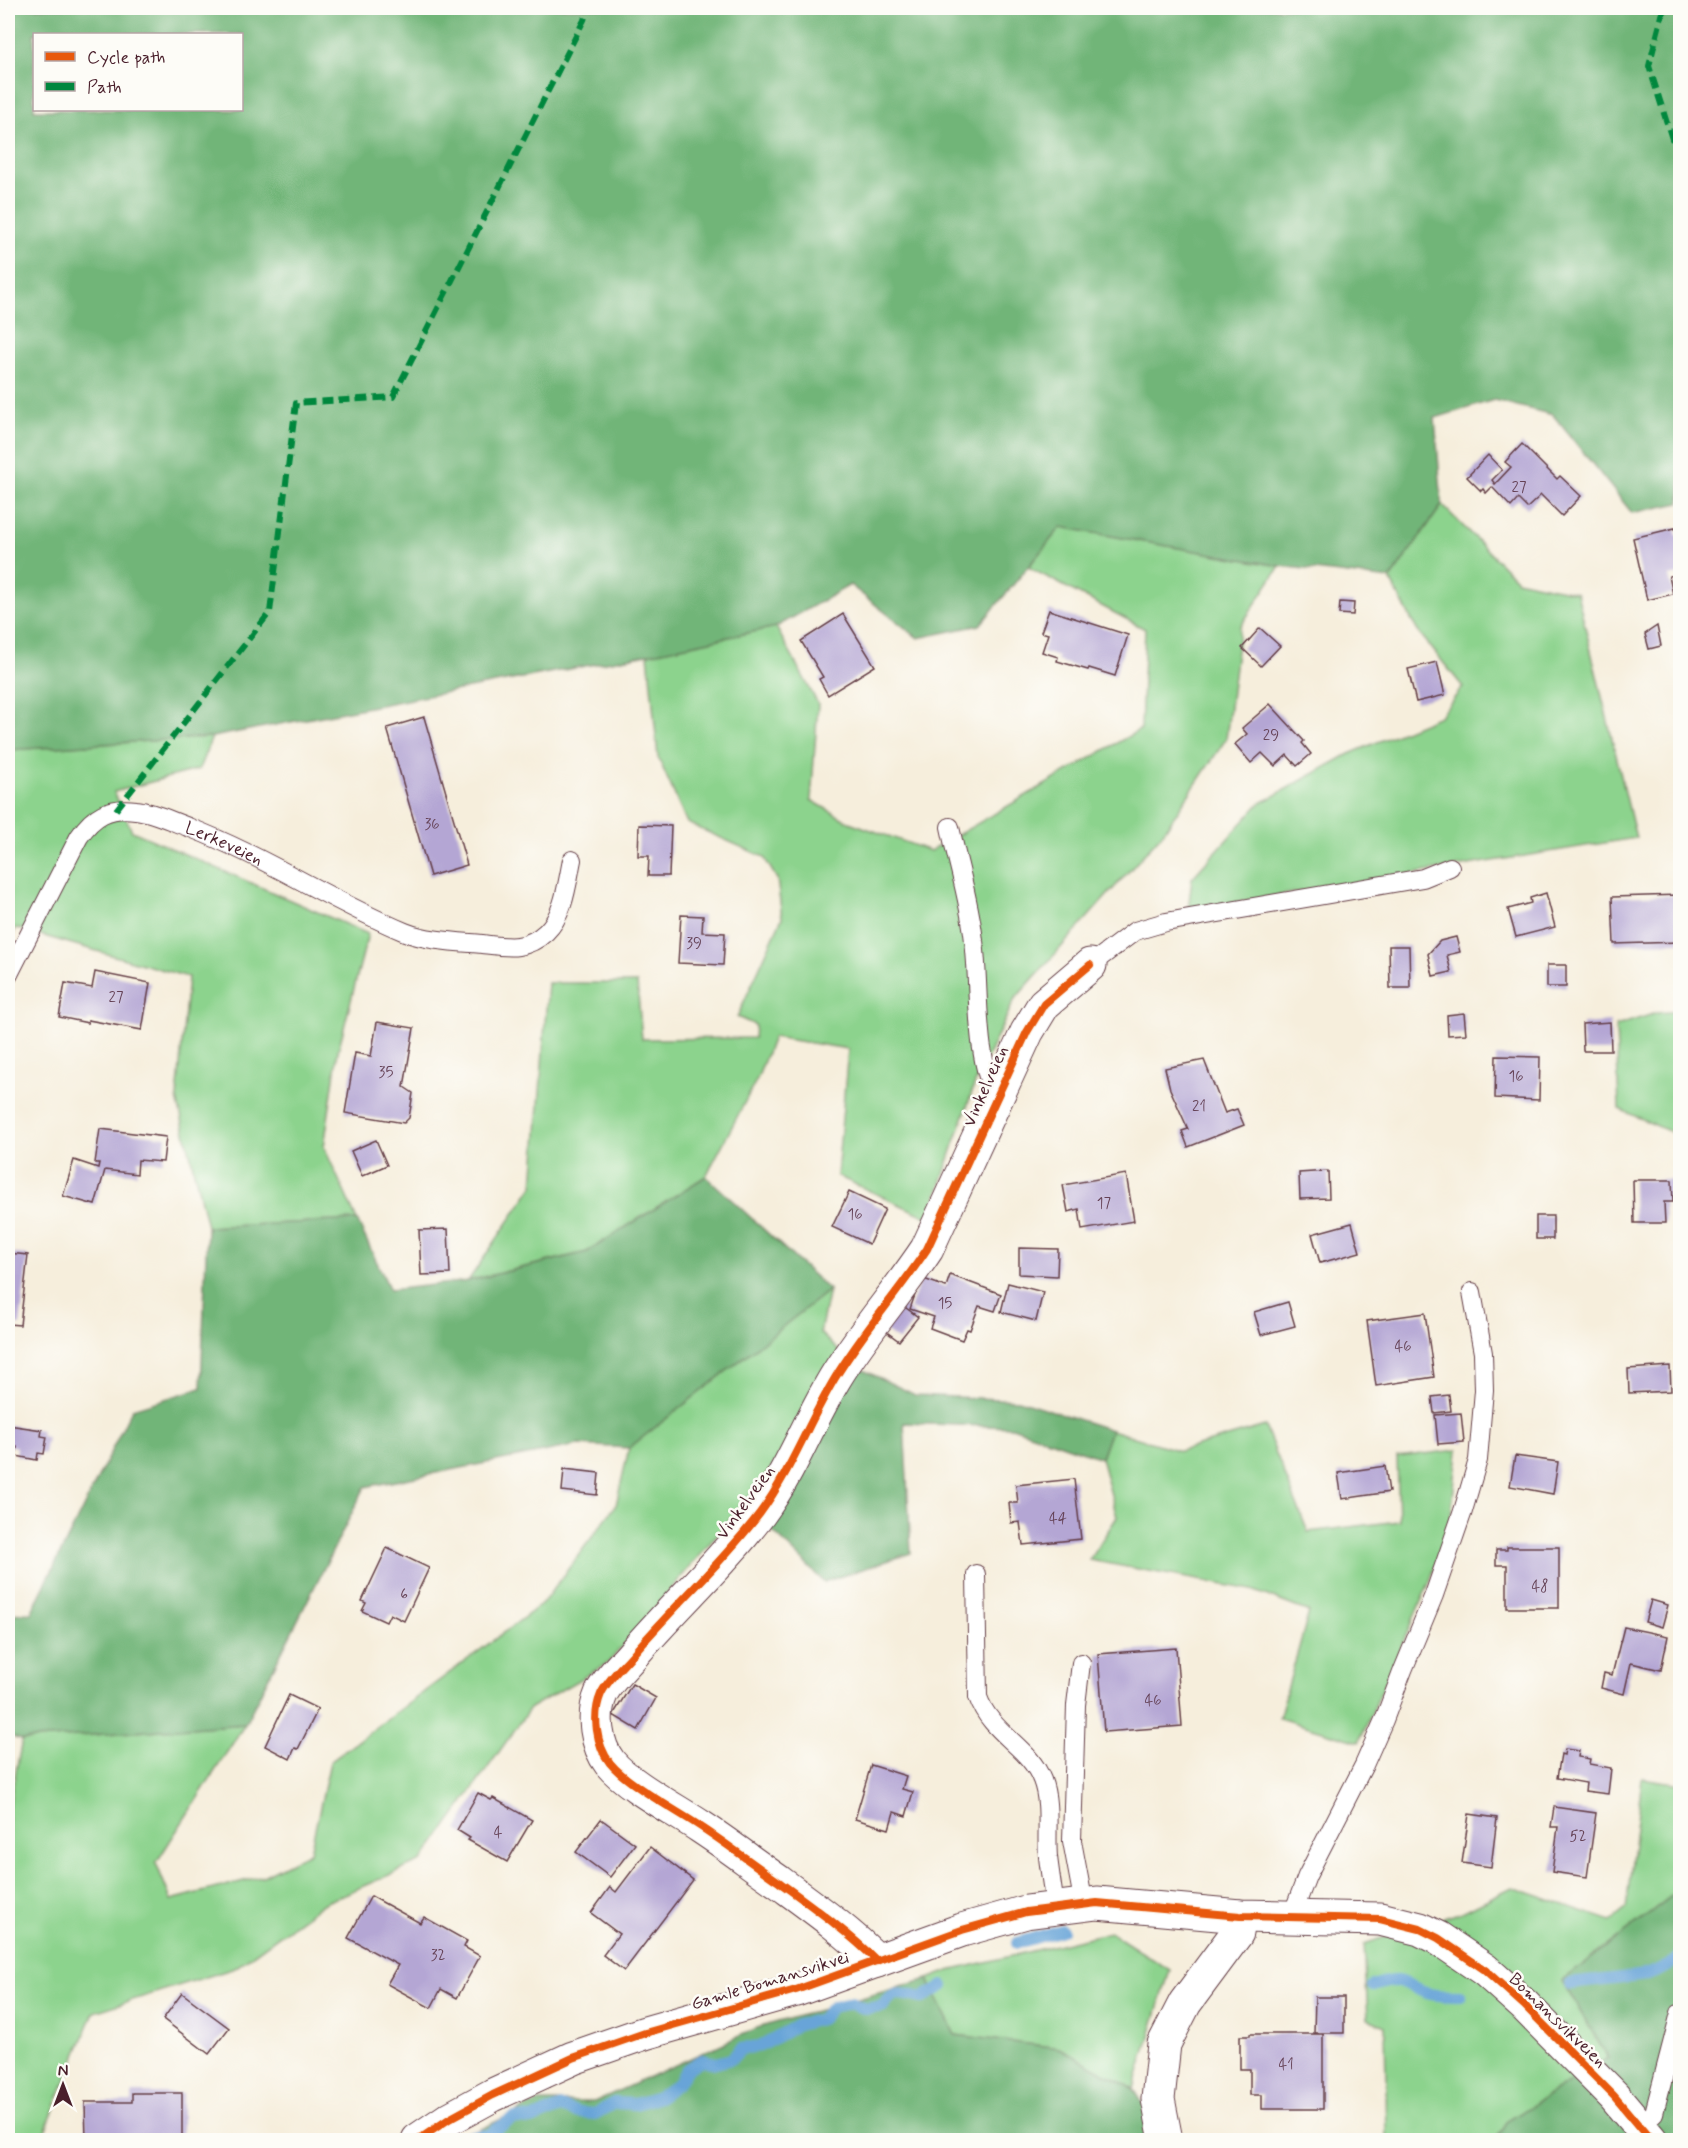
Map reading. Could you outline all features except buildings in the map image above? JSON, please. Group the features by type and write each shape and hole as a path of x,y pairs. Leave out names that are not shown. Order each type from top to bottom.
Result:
{"street":[{"name":"Vinkelveien","path":"877,1961 831,1919 711,1834 623,1776 609,1762 599,1742 598,1704 602,1693 611,1681 733,1546 760,1512 794,1460 833,1382 853,1349 908,1278 927,1249 1027,1032 1044,1004 1090,965"},
{"name":"Gamle Bomansvikvei","path":"418,2140 449,2119 484,2100 573,2058 645,2033 796,1990 962,1930 1026,1912 1097,1903 1116,1903 1240,1916 1291,1918"},
{"path":"1166,2140 1158,2099 1164,2044 1185,2003 1237,1933 1240,1916"},
{"name":"Bomansvikveien","path":"1291,1918 1380,1919 1420,1929 1438,1938 1485,1970 1524,2005 1574,2055 1645,2134"}],"lane":[{"name":"Lerkeveien","path":"8,976 78,837 88,823 100,814 116,810 135,809 223,840 274,865 338,901 408,934 442,940 502,946 523,946 533,943 548,930 560,911 572,860"},
{"path":"950,827 974,939 983,1046 990,1085 996,1096"},
{"path":"1090,965 1135,931 1156,925 1423,878 1450,867"},
{"path":"1291,1918 1307,1876 1364,1765 1384,1720 1434,1595 1463,1512 1478,1460 1484,1390 1483,1353 1472,1292"},
{"path":"976,1574 978,1697 994,1726 1031,1761 1042,1780 1046,1800 1048,1858 1069,1906"},
{"path":"1069,1906 1076,1705 1081,1663"},
{"path":"1645,2134 1654,2113 1680,2013"}],"green space":[{"path":"8,8 1680,8 1680,503 1632,513 1553,415 1494,400 1435,418 1442,505 1390,579 1280,566 1061,527 980,625 918,638 850,585 776,627 648,654 212,737 8,750"},
{"path":"1442,505 1517,580 1577,593 1636,838 1188,910 1192,878 1259,804 1349,754 1440,716 1463,687 1417,630 1390,579"},
{"path":"1061,527 1280,566 1240,627 1226,739 1163,833 1015,999 975,1083 929,1218 837,1176 848,1049 773,1037 758,1077 706,1176 587,1252 468,1281 533,1186 548,983 637,983 642,1039 754,1038 755,1025 737,1017 782,918 777,879 764,857 687,823 658,757 648,654 776,627 818,704 811,800 849,822 930,851 1141,729 1145,629 1028,567"},
{"path":"212,737 199,769 114,792 132,831 368,934 338,1051 324,1147 357,1220 207,1227 177,1098 188,977 16,928 8,944 8,750"},
{"path":"1680,1011 1680,1146 1671,1132 1619,1109 1616,1026 1656,1013"},
{"path":"706,1176 829,1290 629,1448 578,1445 365,1487 245,1724 22,1740 8,1736 8,1614 31,1613 132,1409 201,1388 207,1227 357,1220 390,1290 468,1281 587,1252"},
{"path":"829,1290 820,1333 855,1366 744,1503 608,1663 530,1708 422,1861 324,1903 235,1968 94,2012 45,2131 28,2140 8,2140 8,1811 22,1740 245,1724 156,1863 171,1900 263,1876 310,1852 330,1762 542,1604 616,1505 629,1448"},
{"path":"855,1366 915,1395 1019,1400 1111,1430 1101,1458 1012,1427 904,1423 911,1553 824,1582 744,1503"},
{"path":"1265,1426 1308,1532 1399,1521 1397,1457 1458,1450 1450,1525 1430,1581 1359,1742 1279,1718 1309,1612 1252,1590 1089,1560 1117,1517 1101,1458 1111,1430 1180,1451"},
{"path":"1642,1778 1680,1784 1680,1892 1678,1891 1562,1981 1608,2058 1506,2122 1495,2140 1387,2140 1385,2026 1368,2019 1364,1944 1462,1912 1512,1887 1611,1921 1626,1909"},
{"path":"1678,1891 1680,1892 1680,2140 1495,2140 1506,2122 1608,2058 1562,1981"},
{"path":"1110,1932 1170,1970 1134,2089 1059,2048 955,2035 928,1979 949,1971"},
{"path":"928,1979 955,2035 1059,2048 1134,2089 1165,2140 457,2140 538,2102 594,2102 757,2028"}],"waterway":[{"path":"1017,1943 1062,1930"},
{"path":"1570,1984 1647,1975 1668,1966 1680,1956"},
{"path":"1373,1986 1397,1981 1431,1994 1461,1996"},
{"path":"462,2140 467,2137 488,2135 513,2118 532,2119 561,2107 579,2113 595,2114 614,2103 635,2104 659,2097 677,2084 687,2069 701,2060 716,2063 731,2059 741,2049 760,2046 798,2025 821,2019 832,2007 851,2003 866,2009 884,2006 896,1995 905,1994 922,1998 943,1986"}],"marked path":[{"path":"116,810 270,612 296,403 393,397 584,20 588,8"},
{"path":"1664,8 1649,66 1672,139 1680,155"}],"cycle path":[{"path":"877,1961 842,1929 779,1882 618,1771 601,1748 596,1720 598,1702 604,1688 612,1678 730,1549 771,1497 835,1378 927,1249 1027,1032 1044,1004 1090,965"},
{"path":"418,2140 449,2119 493,2095 573,2058 645,2033 796,1990 962,1930 1026,1912 1097,1903 1240,1916 1380,1919 1420,1929 1438,1938 1485,1970 1524,2005 1614,2096 1651,2140"}]}
